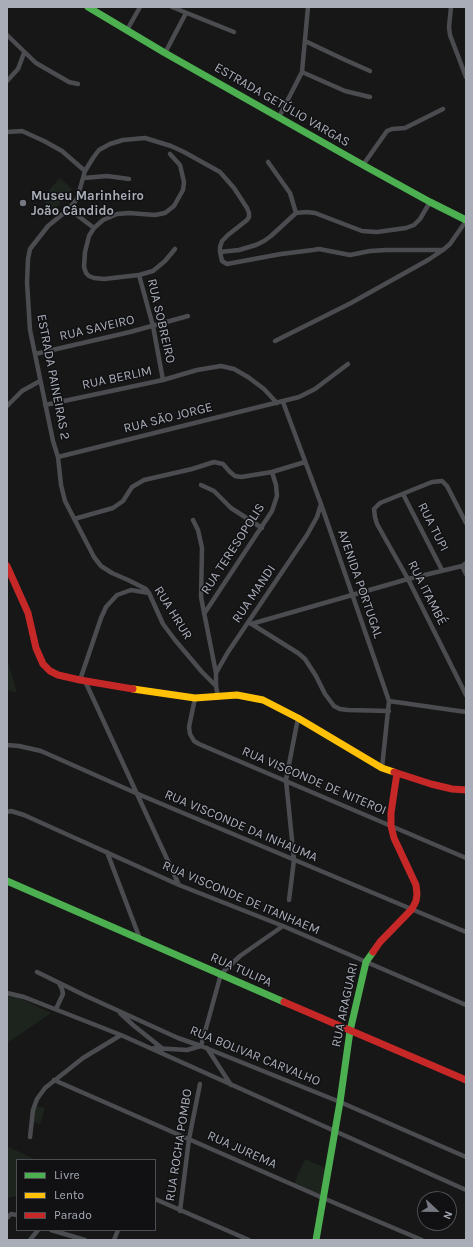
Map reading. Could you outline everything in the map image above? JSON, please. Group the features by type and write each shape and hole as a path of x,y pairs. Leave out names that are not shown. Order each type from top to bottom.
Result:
{"main road":[{"name":"ESTRADA GETÚLIO VARGAS","path":"88,7 165,53 363,165 466,221"},
{"path":"7,566 26,607 36,648 43,664 50,671 58,675 83,681 194,698 218,698 237,695 263,700 298,718 382,768 431,784 452,789 466,790"},
{"path":"397,773 391,813 391,826 394,838 416,885 416,901 412,909"},
{"name":"RUA TULIPA","path":"7,881 466,1080"},
{"name":"RUA ARAGUARI","path":"316,1240 340,1102 350,1031 366,962 380,942 412,909"}],"street":[{"path":"127,30 140,7"},
{"path":"172,7 234,32"},
{"path":"279,117 302,72 308,7"},
{"path":"451,7 449,27 450,35 466,77"},
{"path":"165,53 186,13"},
{"path":"7,36 36,62 69,82 78,84"},
{"path":"305,41 370,71"},
{"path":"7,81 18,69 24,52"},
{"path":"302,72 345,91 370,97"},
{"path":"363,165 387,131 405,128 443,109"},
{"path":"7,132 22,131 44,141 62,150 85,171"},
{"name":"ESTRADA PAINEIRAS 2","path":"58,457 45,405 30,330 28,259 30,249 35,241 48,226 69,209 77,199 85,171 99,150 110,144 123,140 145,138 171,146 220,172 234,188 249,213 247,220 222,241 220,252"},
{"path":"69,209 94,228 103,220 117,214 129,213 155,215 165,213 174,206 183,190 184,182 180,165 170,154"},
{"path":"268,162 290,193 296,213"},
{"path":"84,178 107,176 129,179"},
{"path":"430,202 420,219 414,225 406,228 377,232 362,231 315,213 296,213 264,241 250,247 220,252 222,261 227,264 319,249 350,255 370,251 386,250 444,250"},
{"path":"275,341 350,303 444,250 456,237 466,221"},
{"name":"RUA SOBREIRO","path":"94,228 89,236 85,252 84,267 86,273 89,276 104,279 139,275 153,326 163,380"},
{"path":"139,275 153,271 165,261 175,249"},
{"name":"RUA SAVEIRO","path":"34,354 153,326 188,316"},
{"name":"RUA SÃO JORGE","path":"58,457 299,397 315,389 348,364"},
{"name":"RUA BERLIM","path":"45,405 163,380 196,370 220,366 234,369 248,377 259,385 277,403"},
{"path":"7,406 22,391 40,381"},
{"name":"AVENIDA PORTUGAL","path":"283,402 321,504 389,701 382,768"},
{"name":"RUA HRUR","path":"58,457 61,485 65,501 94,557 102,566 112,573 140,586 149,593 163,624 202,672 216,686"},
{"path":"74,519 113,508 123,501 132,487 144,480 185,471 214,462 223,464 235,476 248,476 272,472 305,462"},
{"name":"RUA TERESOPOLIS","path":"204,614 272,511 277,496 276,485 272,472"},
{"path":"404,494 432,482 442,481 447,486 465,520"},
{"path":"200,485 214,491 231,508 262,528"},
{"name":"RUA ITAMBÉ","path":"404,494 380,503 374,509 377,524 408,579 466,695"},
{"name":"RUA TUPI","path":"404,494 442,570"},
{"name":"RUA MANDI","path":"218,698 216,673 228,652 250,623 307,535 317,517 321,504"},
{"path":"193,520 198,530 202,548 201,585 204,614 216,673"},
{"path":"250,623 464,564 466,574"},
{"path":"149,593 131,590 117,595 106,607 101,618 83,681 138,794 179,885"},
{"path":"250,623 305,659 316,676 327,698 334,706 340,709 348,710 389,711"},
{"name":"RUA VISCONDE DE NITEROI","path":"194,698 189,727 190,734 194,741 466,858"},
{"path":"389,701 466,712"},
{"path":"289,900 294,860 286,780 298,718"},
{"name":"RUA VISCONDE DA INHAUMA","path":"7,745 41,751 138,794 466,932"},
{"name":"RUA VISCONDE DE ITANHAEM","path":"7,812 11,811 24,815 179,885 283,926 466,1006"},
{"path":"107,852 140,939"},
{"path":"152,1048 187,1050 201,1046 221,974 240,956 283,926"},
{"name":"RUA BOLIVAR CARVALHO","path":"37,972 178,1038 207,1048 340,1102 466,1157"},
{"path":"56,1009 63,994 58,982"},
{"path":"7,994 24,997 122,1035 466,1190"},
{"path":"119,1011 133,1025 163,1049"},
{"path":"30,1137 33,1110 37,1099 45,1088 83,1058 122,1035"},
{"path":"207,1048 231,1084"},
{"name":"RUA JUREMA","path":"54,1080 422,1240"},
{"name":"RUA ROCHA POMBO","path":"180,1210 189,1139 200,1084"},
{"path":"156,1199 249,1240"},
{"path":"7,1218 11,1214 16,1214"},
{"path":"30,1240 37,1231"},
{"path":"54,1231 85,1240"}],"shaded area":[{"path":"60,178 72,189 54,210 41,199"},
{"path":"7,659 17,693 7,690"},
{"path":"7,992 51,1013 7,1043"},
{"path":"36,1106 45,1108 40,1124 32,1121"},
{"path":"7,1146 34,1159 16,1159 16,1196 7,1198"},
{"path":"305,1159 326,1168 321,1195 294,1184"}],"traffic: fast":[{"path":"88,7 165,53 363,165 466,220"},
{"path":"7,881 284,1002"},
{"path":"316,1240 340,1102 350,1031 366,962 373,952"}],"traffic: slow":[{"path":"133,689 195,698 237,695 263,700 298,718 382,768 394,772"}],"traffic: jam":[{"path":"7,566 28,613 36,648 43,664 50,671 58,675 80,680 133,689"},
{"path":"394,772 431,784 452,789 466,790"},
{"path":"373,952 380,942 412,909 416,901 417,894 416,885 394,838 391,826 391,813 397,773"},
{"path":"284,1002 466,1080"}],"place":[{"name":"Museu Marinheiro João Cândido","path":"23,203"}]}
